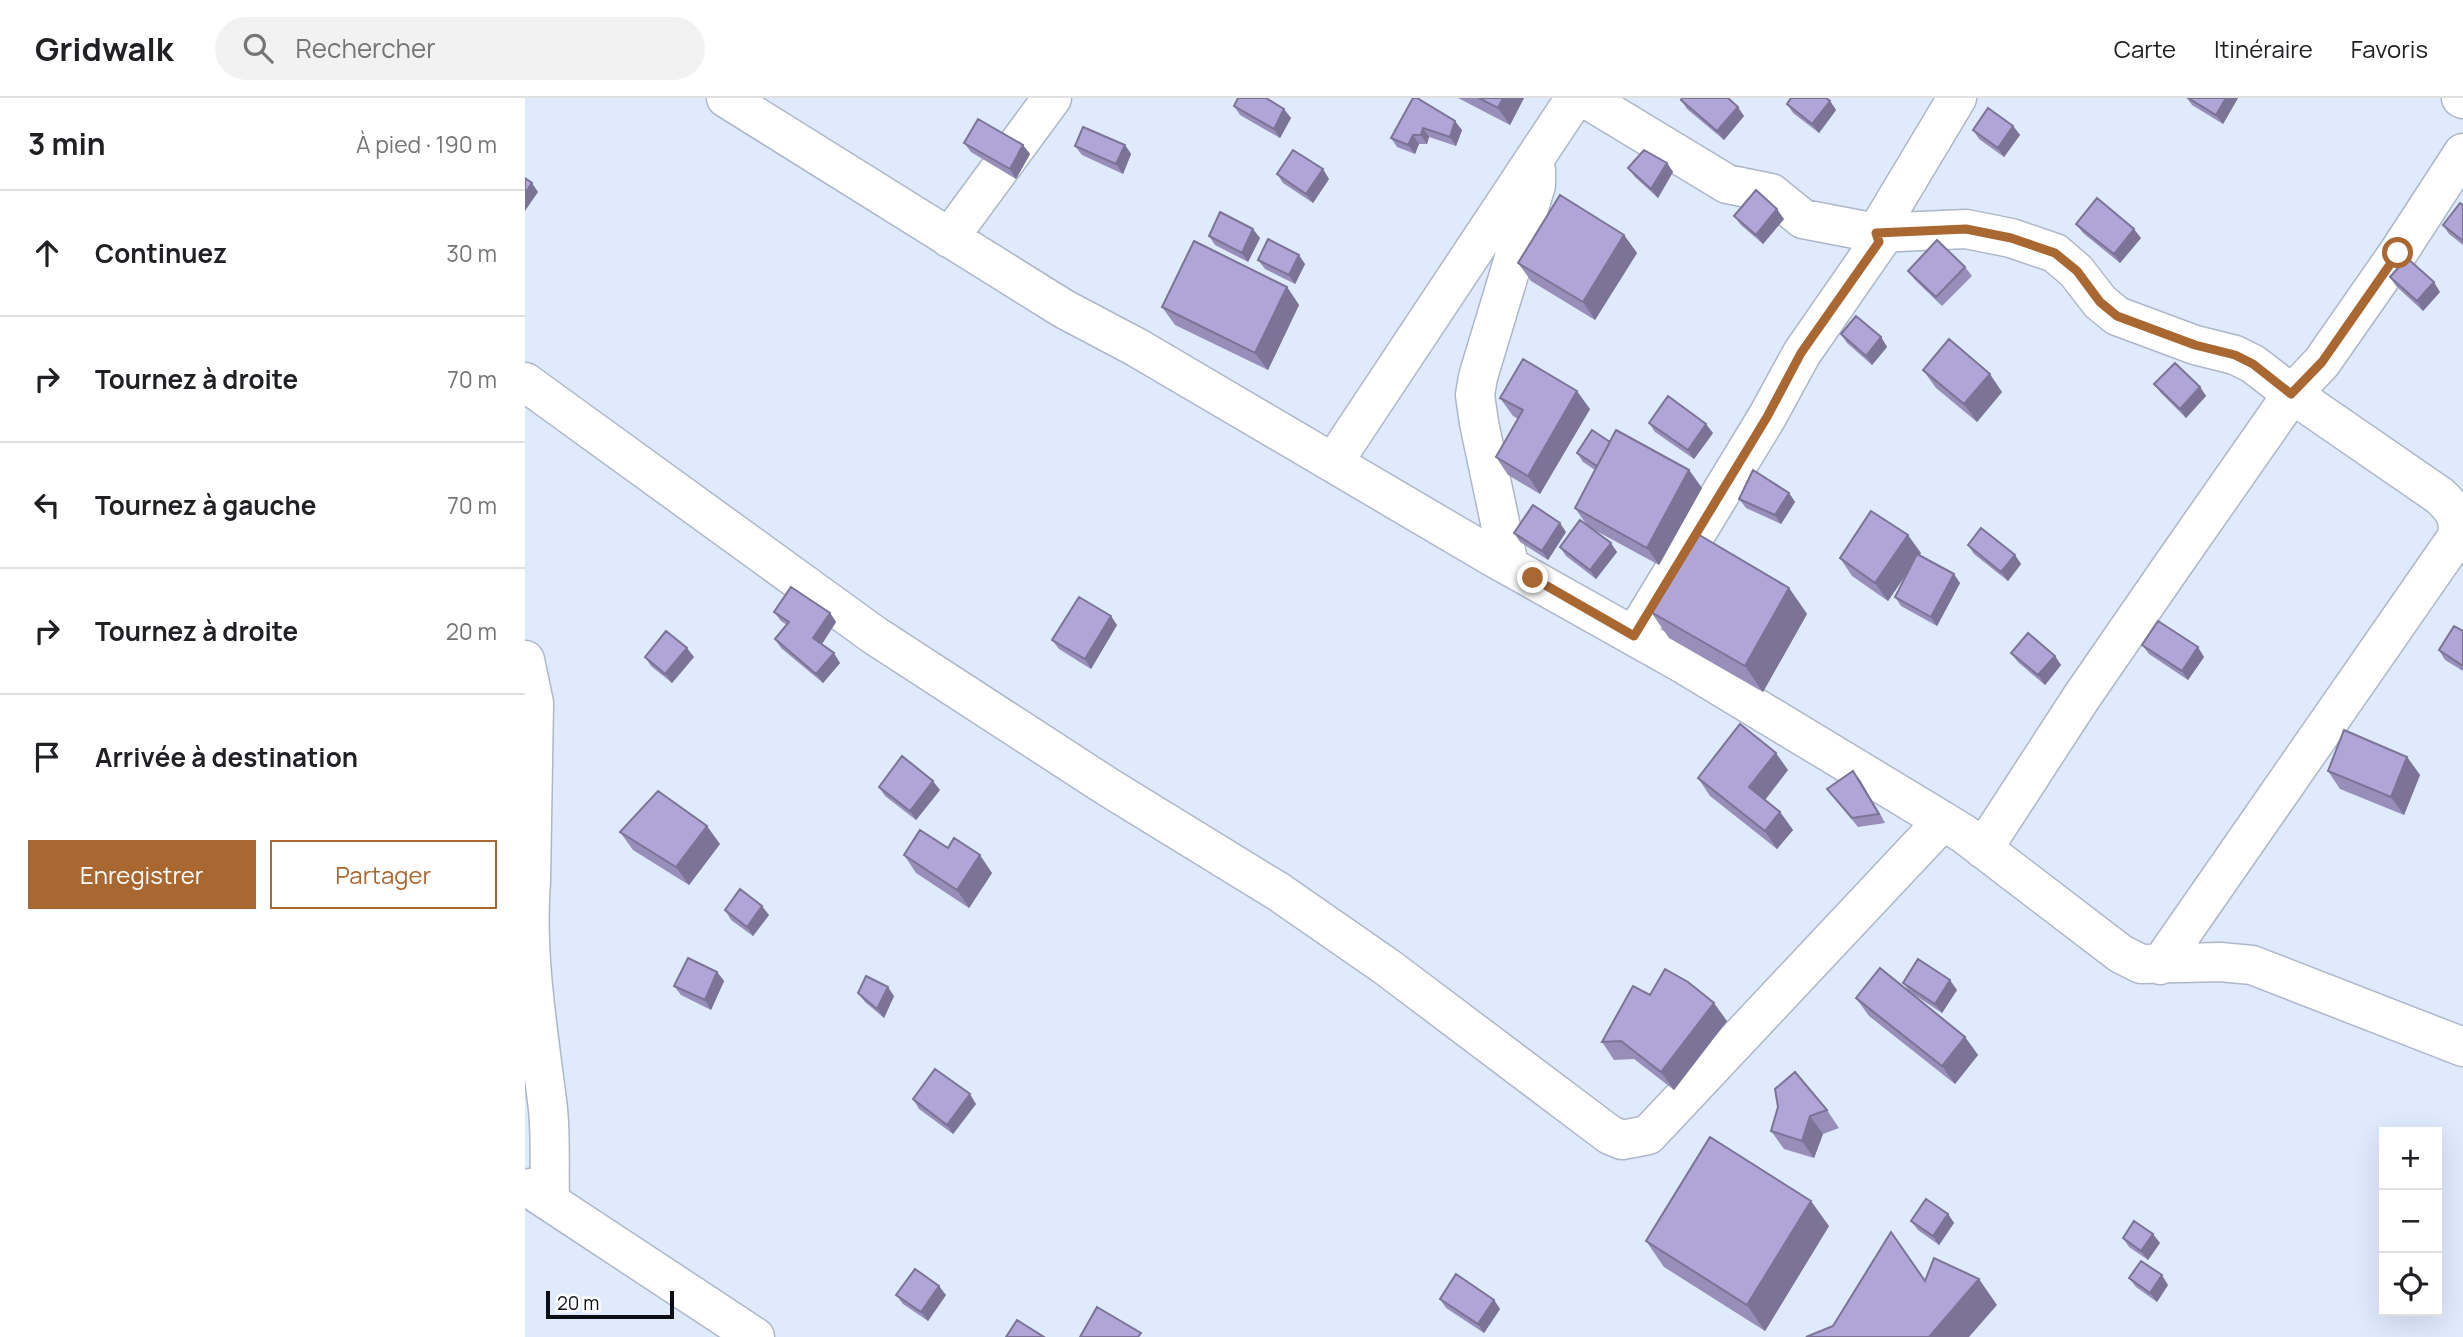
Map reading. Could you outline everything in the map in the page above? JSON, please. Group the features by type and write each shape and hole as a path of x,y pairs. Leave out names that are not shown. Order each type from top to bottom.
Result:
{"street":[{"path":"726,98 766,120 807,150 1064,309 1136,347 1697,672 1943,821 2121,954 2141,964 2220,962 2252,965 2463,1046"},
{"path":"949,238 1052,98"},
{"path":"1333,463 1575,98"},
{"path":"1585,98 1727,184 1771,193 1803,219 1876,233 1966,229 2011,238 2055,253 2077,271 2100,302 2117,316 2195,345 2235,355 2253,364 2291,394 2440,496 2455,510 2459,524 2457,537 2160,965"},
{"path":"1634,636 1767,417 1801,353 1879,242 1876,233 1957,98"},
{"path":"1983,849 2081,698 2291,394 2322,362 2463,153"},
{"path":"1509,565 1475,395 1478,377 1536,185 1537,155"},
{"path":"525,382 874,635 1108,787 1279,892 1387,967 1610,1135 1622,1140 1647,1135 1943,821"},
{"path":"525,660 534,703 531,881 526,941 548,1111 538,1193 755,1337"}],"building":[{"path":"1238,98 1266,98 1284,109 1274,129 1234,106"},
{"path":"1413,98 1455,121 1450,137 1423,128 1421,135 1413,135 1408,145 1391,138"},
{"path":"1479,98 1503,98 1498,108"},
{"path":"1728,98 1738,107 1717,131 1681,100"},
{"path":"1791,98 1826,98 1830,101 1812,124 1787,104"},
{"path":"2188,98 2226,98 2216,115"},
{"path":"1988,108 2013,126 1998,148 1973,130"},
{"path":"978,119 1023,145 1010,169 964,143"},
{"path":"1083,127 1125,145 1116,164 1075,146"},
{"path":"1293,150 1323,169 1306,194 1277,174"},
{"path":"1644,150 1667,163 1651,189 1628,168"},
{"path":"525,178 532,183 525,193"},
{"path":"1756,190 1777,209 1756,235 1734,216"},
{"path":"1560,195 1624,235 1583,302 1518,263"},
{"path":"2097,198 2134,229 2114,254 2076,224"},
{"path":"2460,203 2463,205 2463,241 2443,225"},
{"path":"1220,212 1253,229 1242,253 1209,236"},
{"path":"1268,239 1299,255 1289,275 1258,260"},
{"path":"1937,240 1965,267 1936,297 1908,271"},
{"path":"1194,241 1287,287 1255,353 1162,307"},
{"path":"2407,258 2434,282 2417,301 2390,277"},
{"path":"1856,316 1881,337 1866,356 1841,334"},
{"path":"1949,339 1990,374 1964,404 1923,370"},
{"path":"1523,359 1577,391 1528,476 1496,457 1523,410 1500,398"},
{"path":"2175,363 2200,387 2180,409 2154,384"},
{"path":"1668,396 1706,424 1688,450 1649,423"},
{"path":"1592,430 1610,442 1597,466 1577,453"},
{"path":"1616,430 1689,470 1647,548 1575,508"},
{"path":"1753,470 1789,493 1775,515 1739,499"},
{"path":"1533,505 1560,523 1542,551 1514,533"},
{"path":"1871,511 1908,535 1875,583 1840,558"},
{"path":"1580,520 1611,543 1590,570 1560,547"},
{"path":"1981,528 2015,555 2001,572 1968,545"},
{"path":"1696,533 1789,588 1745,666 1651,612"},
{"path":"1917,554 1954,574 1931,617 1895,597"},
{"path":"791,587 830,613 813,638 834,653 816,674 775,639 789,622 774,612"},
{"path":"1079,597 1111,616 1085,659 1052,640"},
{"path":"2158,621 2198,647 2182,671 2142,645"},
{"path":"2454,626 2463,631 2463,666 2439,650"},
{"path":"666,631 687,648 665,674 645,657"},
{"path":"2028,633 2055,656 2038,675 2011,653"},
{"path":"1740,724 1776,753 1749,787 1780,812 1765,831 1698,778"},
{"path":"2344,730 2407,757 2391,797 2328,771"},
{"path":"902,756 933,781 910,811 879,787"},
{"path":"1853,771 1879,814 1852,818 1827,789"},
{"path":"658,791 707,826 676,867 620,832"},
{"path":"920,830 948,848 954,838 980,855 957,890 904,855"},
{"path":"740,889 762,906 747,927 725,910"},
{"path":"688,958 717,972 705,1000 674,986"},
{"path":"1918,959 1950,980 1935,1004 1903,983"},
{"path":"1880,968 1965,1037 1942,1066 1856,998"},
{"path":"1665,969 1688,982 1714,1003 1661,1072 1621,1041 1602,1042 1633,986 1650,995"},
{"path":"866,976 888,987 877,1009 858,993"},
{"path":"935,1069 970,1094 947,1125 913,1099"},
{"path":"1795,1072 1827,1110 1810,1116 1802,1141 1771,1131 1778,1107 1775,1089"},
{"path":"1710,1137 1811,1201 1747,1305 1646,1241"},
{"path":"1926,1199 1948,1214 1933,1236 1911,1221"},
{"path":"2134,1221 2153,1234 2141,1251 2123,1238"},
{"path":"1891,1232 1925,1281 1934,1258 1979,1279 1929,1337 1806,1337 1833,1326"},
{"path":"2141,1261 2162,1275 2150,1293 2129,1278"},
{"path":"915,1269 939,1286 921,1312 896,1295"},
{"path":"1456,1274 1494,1300 1478,1324 1440,1299"},
{"path":"1097,1307 1141,1333 1138,1337 1080,1337"},
{"path":"1017,1320 1044,1337 1006,1337"}],"route":[{"path":"1533,578 1634,636 1767,417 1801,353 1879,242 1876,233 1966,229 2011,238 2055,253 2077,271 2100,302 2117,316 2195,345 2235,355 2253,364 2291,394 2322,362 2398,253"}]}
